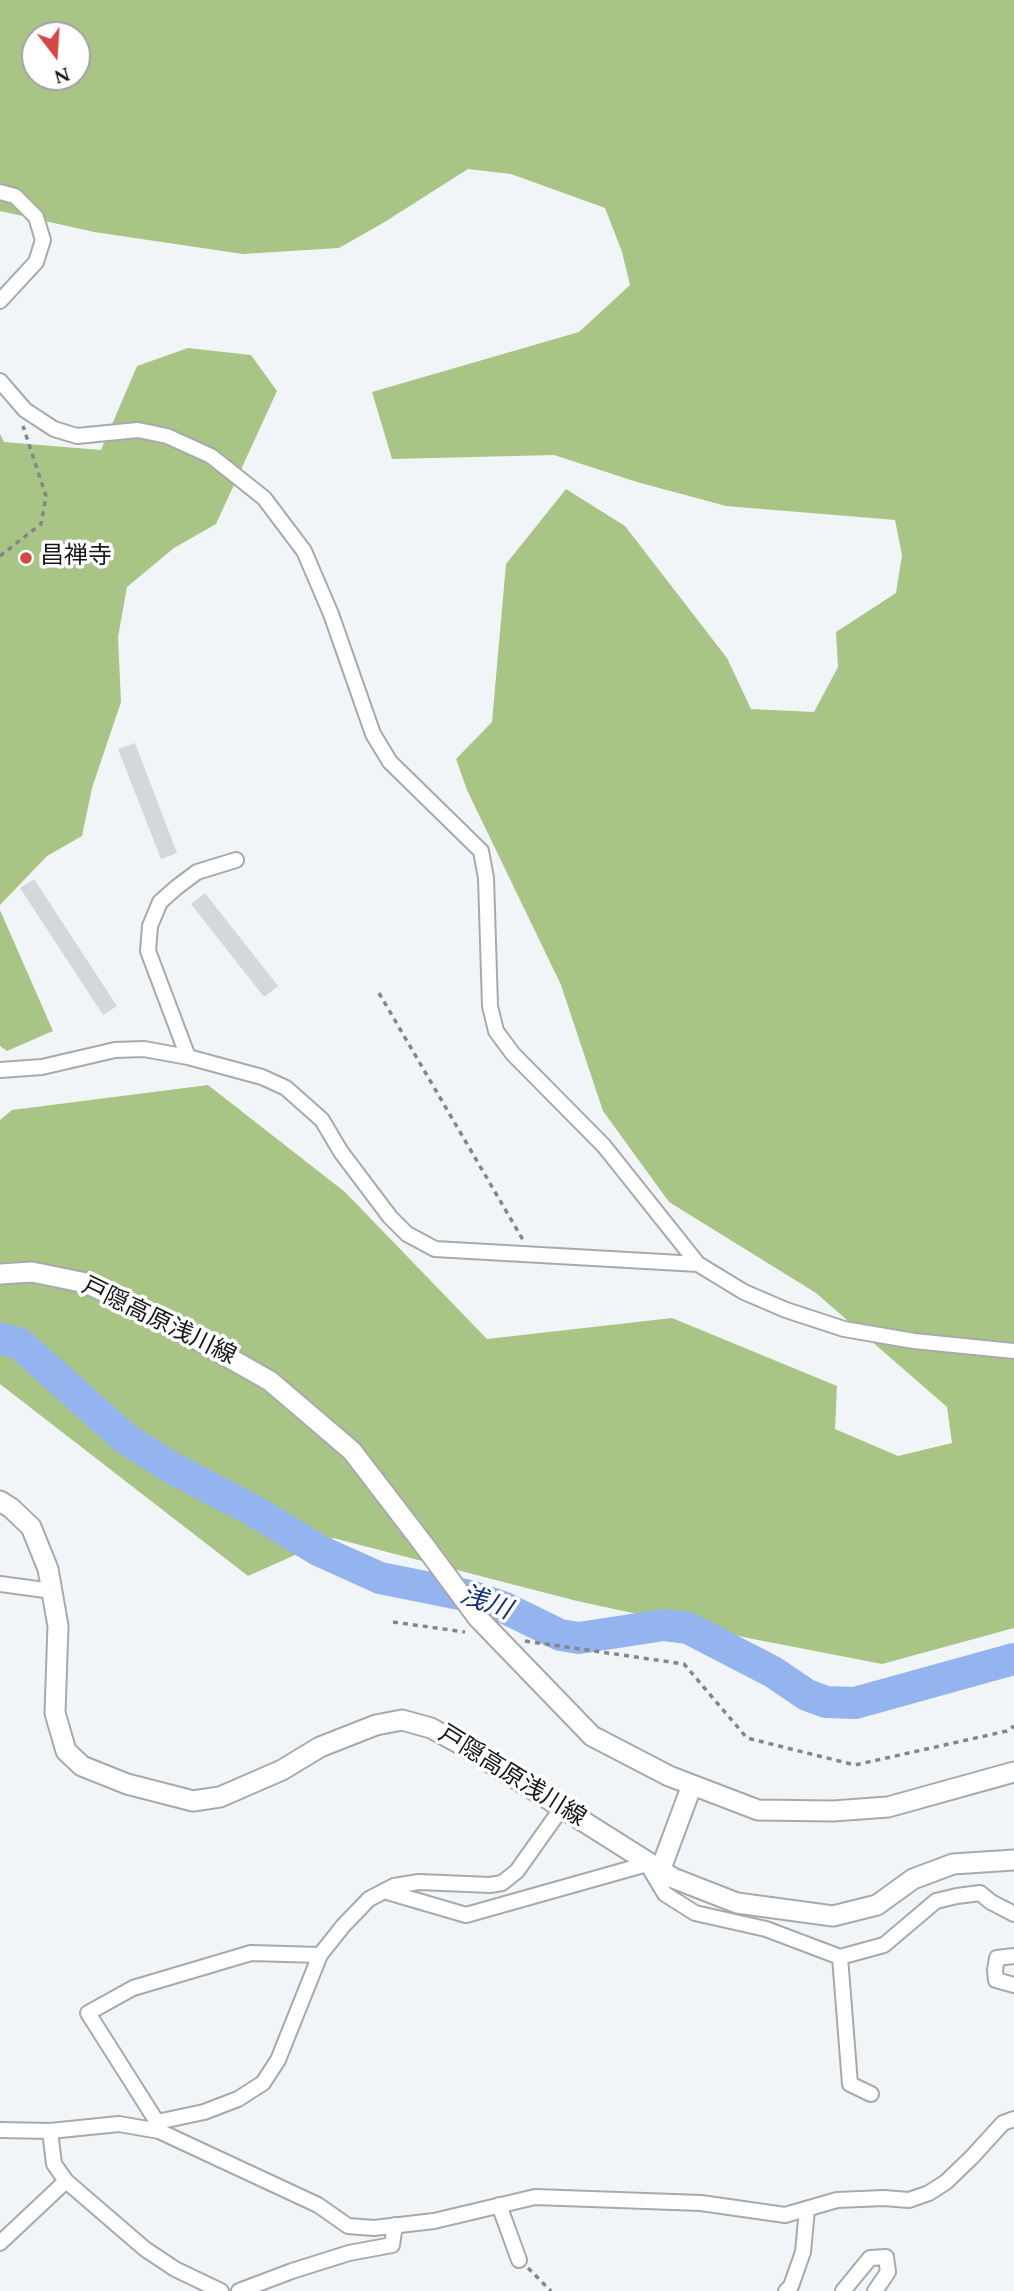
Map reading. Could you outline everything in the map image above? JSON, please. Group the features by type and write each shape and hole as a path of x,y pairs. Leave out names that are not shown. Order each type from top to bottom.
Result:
{"main road":[{"name":"戸隠高原浅川線","path":"0,1274 32,1272 86,1283 164,1321 270,1381 352,1451 478,1618 592,1736 669,1776 758,1810 833,1811 888,1807 1014,1772"},
{"name":"戸隠高原浅川線","path":"0,1501 31,1527 48,1569 58,1626 55,1713 66,1751 82,1766 127,1784 193,1801 220,1797 282,1770 320,1747 376,1725 402,1720 431,1728 464,1746 673,1878 737,1903 833,1916 877,1905 913,1879 953,1864 1014,1860"},
{"path":"653,1867 692,1785"}],"street":[{"path":"0,192 15,196 36,217 43,240 36,262 0,301"},
{"path":"0,381 25,410 54,429 77,436 138,430 167,436 211,456 264,498 304,551 331,614 373,734 390,762 481,851 486,878 490,1006 496,1031 513,1054 604,1146 698,1264 744,1292 786,1310 844,1329 914,1341 1014,1351"},
{"path":"188,1057 148,951 150,926 160,902 177,887 197,872 236,860"},
{"path":"0,1070 42,1067 115,1050 144,1049 188,1057 262,1077 286,1088 322,1120 349,1163 390,1217 408,1234 435,1249 698,1264"},
{"path":"0,1584 52,1591"},
{"path":"0,2130 50,2131 119,2124 158,2126 238,2099 263,2083 278,2060 320,1955 369,1899 394,1886 419,1882 490,1885 502,1883 517,1871 561,1809"},
{"path":"384,1891 466,1915 653,1867 665,1894 695,1913 766,1930 840,1957 884,1945 936,1901 980,1893 1014,1914"},
{"path":"320,1955 251,1953 133,1988 88,2013 158,2126 318,2206 348,2226 374,2228 434,2221 535,2197 701,2203 785,2215 837,2200 909,2200 929,2193 946,2182 1003,2123 1014,2119"},
{"path":"1014,1956 997,1958 995,1970 996,1980 1014,1986"},
{"path":"840,1957 849,2084 871,2094"},
{"path":"50,2131 54,2164 66,2181 145,2249 174,2269 221,2291"},
{"path":"0,2243 66,2181"},
{"path":"499,2205 519,2260"},
{"path":"786,2291 791,2286 803,2252 807,2209"},
{"path":"239,2291 349,2253 392,2245 395,2225"},
{"path":"843,2291 870,2258 886,2257 888,2272 875,2291"}],"path":[{"path":"0,556 41,524 46,496 23,426 25,410"},
{"path":"379,993 531,1254"},
{"path":"393,1622 472,1633"},
{"path":"524,1641 684,1664 747,1738 855,1765 1007,1731 1014,1726"},
{"path":"519,2260 551,2291"}],"green space":[{"path":"0,0 1014,0 1014,1628 882,1664 577,1601 333,1538 248,1576 0,1384 0,1120 12,1110 208,1085 345,1192 487,1339 672,1318 837,1386 835,1429 898,1456 952,1443 947,1407 816,1293 669,1202 603,1111 561,985 467,790 456,759 492,722 506,564 566,489 625,526 727,658 751,709 814,712 838,667 836,632 896,593 902,555 895,520 726,506 637,482 554,455 392,459 372,392 579,332 630,285 622,252 605,208 511,174 468,169 339,248 243,254 94,232 0,211"},
{"path":"188,348 251,355 277,391 216,524 174,548 127,587 118,637 121,702 92,788 82,836 47,856 0,905 0,434 4,442 101,450 137,366"},
{"path":"0,910 53,1031 7,1051 0,1046"}],"building":[{"path":"135,743 177,853 161,859 118,749"},
{"path":"34,879 117,1006 103,1015 20,888"},
{"path":"205,893 278,986 264,997 191,904"}],"waterway":[{"name":"浅川","path":"0,1338 20,1344 126,1439 172,1468 249,1508 320,1551 380,1578 470,1596 505,1608 560,1635 579,1638 664,1625 688,1628 773,1672 807,1695 826,1702 855,1703 1014,1659"}],"place":[{"name":"昌禅寺","path":"26,558"}]}
